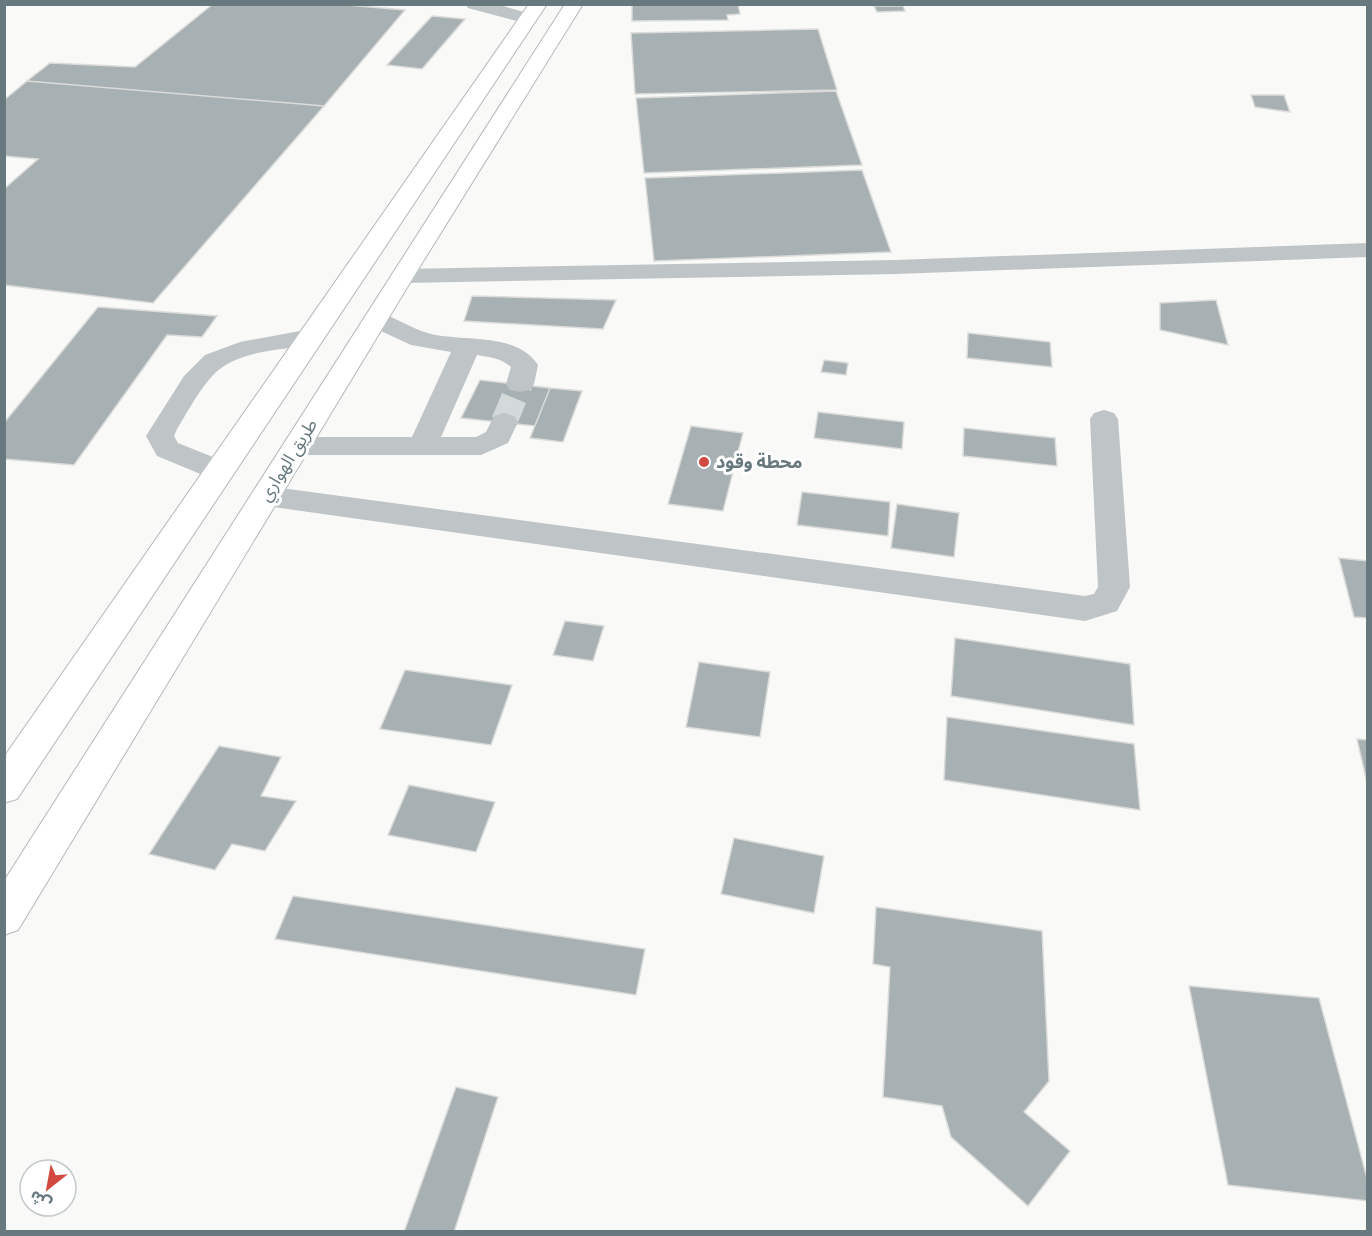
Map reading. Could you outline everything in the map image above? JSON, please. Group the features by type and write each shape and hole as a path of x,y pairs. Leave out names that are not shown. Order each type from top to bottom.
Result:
{"highway":[{"name":"طريق الهواري","path":"4,917 375,319 574,4"},
{"path":"4,788 533,12"}],"street":[{"path":"474,4 533,12"},
{"path":"402,276 907,267 1368,250"},
{"path":"375,319 415,337 505,352 521,359 525,365 525,371 520,384"},
{"path":"220,471 167,449 162,443 160,436 163,429 192,386 204,369 225,355 311,337"},
{"path":"423,446 467,347"},
{"path":"266,496 1054,606 1078,609 1095,608 1106,604 1114,587 1104,419"},
{"path":"297,446 473,447 488,444 498,437 504,423"}],"building":[{"path":"213,4 334,4 405,10 324,106 27,81 50,63 135,67"},
{"path":"632,4 738,4 740,14 727,15 728,20 632,21"},
{"path":"874,6 903,6 905,11 877,12"},
{"path":"432,16 465,19 422,69 387,65"},
{"path":"818,29 837,90 635,94 631,33"},
{"path":"27,81 324,106 153,303 4,285 4,189 38,159 4,156 4,100"},
{"path":"836,91 862,165 644,173 636,98"},
{"path":"1251,95 1284,95 1290,112 1255,107"},
{"path":"862,170 891,252 654,261 645,178"},
{"path":"472,296 616,300 603,329 464,321"},
{"path":"1216,300 1228,345 1160,330 1160,303"},
{"path":"98,307 217,316 202,337 167,335 74,465 4,459 4,423"},
{"path":"968,333 1050,342 1052,367 967,358"},
{"path":"824,360 848,363 846,375 821,372"},
{"path":"480,380 550,388 535,426 461,418"},
{"path":"550,388 582,391 563,442 530,438"},
{"path":"818,412 904,422 902,449 814,438"},
{"path":"691,426 743,433 723,511 668,504"},
{"path":"964,428 1055,438 1057,466 963,456"},
{"path":"802,492 890,502 888,536 797,525"},
{"path":"897,504 959,513 954,557 891,548"},
{"path":"1339,558 1368,561 1368,618 1354,617"},
{"path":"565,621 604,626 593,661 553,655"},
{"path":"955,638 1130,664 1134,725 951,696"},
{"path":"699,662 770,672 760,737 686,727"},
{"path":"405,670 512,685 491,745 380,729"},
{"path":"947,717 1134,744 1140,810 944,780"},
{"path":"1357,739 1368,740 1368,787"},
{"path":"219,746 281,757 261,796 296,801 265,851 232,844 215,870 149,854"},
{"path":"409,785 495,802 476,852 388,835"},
{"path":"734,838 824,856 814,913 721,894"},
{"path":"293,896 645,949 636,995 275,939"},
{"path":"876,907 1042,931 1049,1081 1024,1112 1070,1151 1028,1206 951,1137 942,1106 883,1097 890,967 873,964"},
{"path":"1189,986 1319,998 1368,1182 1368,1201 1228,1185"},
{"path":"456,1087 498,1097 454,1232 404,1232"}],"tunnel":[{"path":"504,422 520,384"}],"place":[{"name":"محطة وقود","path":"704,462"}]}
